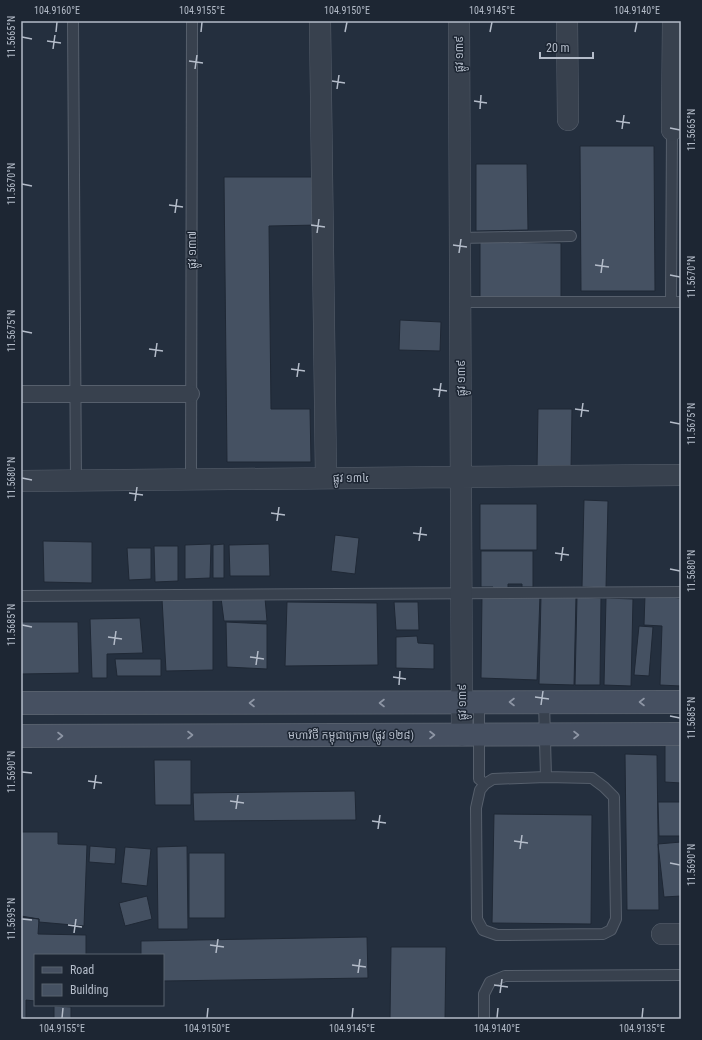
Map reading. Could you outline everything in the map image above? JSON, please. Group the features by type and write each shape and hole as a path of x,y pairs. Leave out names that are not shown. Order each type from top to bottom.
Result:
{"main road":[{"path":"21,703 681,702"},
{"name":"មហាវិថី កម្ពុជាក្រោម (ផ្លូវ ១២៨)","path":"21,736 681,734"}],"street":[{"path":"320,21 326,478"},
{"name":"ផ្លូវ ១៣៩","path":"459,21 462,593 471,702 471,735"},
{"path":"567,21 568,120"},
{"path":"672,130 673,21"},
{"path":"21,394 191,394"},
{"name":"ផ្លូវ ១៣៤","path":"21,481 681,475"}],"lane":[{"path":"73,21 76,481"},
{"name":"ផ្លូវ ១៣៧","path":"191,480 192,21"},
{"path":"460,302 676,302 672,130"},
{"path":"460,238 572,236"},
{"path":"21,596 681,592"},
{"path":"544,702 546,777"},
{"path":"471,735 480,779 485,784"},
{"path":"546,777 592,778 614,797 616,919 611,930 603,934 497,935 483,930 477,919 476,808 480,790 485,784 493,779 546,777"},
{"path":"484,1019 484,994 490,982 505,976 681,975"}],"building":[{"path":"580,146 654,146 655,291 581,291"},
{"path":"476,164 527,164 528,230 476,231"},
{"path":"224,177 317,177 318,225 269,226 271,409 310,409 311,462 227,462"},
{"path":"480,242 561,243 561,299 480,299"},
{"path":"400,320 441,322 440,351 399,350"},
{"path":"538,409 572,409 571,470 537,470"},
{"path":"584,500 608,501 606,588 582,587"},
{"path":"480,504 537,504 537,550 480,550"},
{"path":"335,535 359,538 355,574 331,571"},
{"path":"43,541 92,542 92,583 44,582"},
{"path":"211,544 210,578 185,579 185,545"},
{"path":"224,544 224,578 213,578 213,545"},
{"path":"269,544 270,576 230,576 229,545"},
{"path":"154,546 178,546 178,581 155,582"},
{"path":"127,548 151,548 151,579 129,580"},
{"path":"481,551 533,551 533,587 522,587 522,584 508,584 508,592 492,592 493,587 481,587"},
{"path":"482,595 540,595 537,680 481,678"},
{"path":"645,595 681,598 681,686 660,685 662,626 644,625"},
{"path":"541,596 576,597 574,685 539,684"},
{"path":"577,597 601,598 600,685 575,685"},
{"path":"221,598 265,598 267,621 224,621"},
{"path":"606,598 633,599 631,686 604,685"},
{"path":"162,599 213,600 213,670 166,671"},
{"path":"287,602 377,603 378,665 285,666"},
{"path":"394,602 418,602 419,630 396,630"},
{"path":"140,618 143,653 107,654 107,678 92,678 90,619"},
{"path":"21,622 78,622 79,673 21,674"},
{"path":"226,622 267,624 267,669 227,667"},
{"path":"639,626 653,627 649,676 634,675"},
{"path":"417,636 418,643 434,644 434,669 396,668 396,637"},
{"path":"115,659 161,659 161,676 117,676"},
{"path":"665,737 681,739 681,783 665,782"},
{"path":"625,754 657,755 659,910 627,910"},
{"path":"154,760 191,760 191,805 155,805"},
{"path":"355,791 356,820 194,821 193,793"},
{"path":"658,802 681,802 681,836 659,836"},
{"path":"494,814 592,815 591,924 492,923"},
{"path":"21,832 58,832 58,844 87,845 84,926 39,922 39,919 21,916"},
{"path":"681,842 681,896 664,897 658,844"},
{"path":"90,846 116,848 115,864 89,862"},
{"path":"187,846 188,929 158,929 157,847"},
{"path":"125,847 151,849 147,886 121,883"},
{"path":"189,853 225,853 225,918 189,918"},
{"path":"147,896 152,919 125,926 119,903"},
{"path":"21,917 39,919 38,934 86,935 86,954 34,954 34,1001 26,1000 26,1019 21,1019"},
{"path":"367,937 368,978 164,981 164,954 141,954 141,941"},
{"path":"391,947 446,947 445,1019 390,1019"},
{"path":"54,1006 71,1007 71,1019 54,1019"}]}
